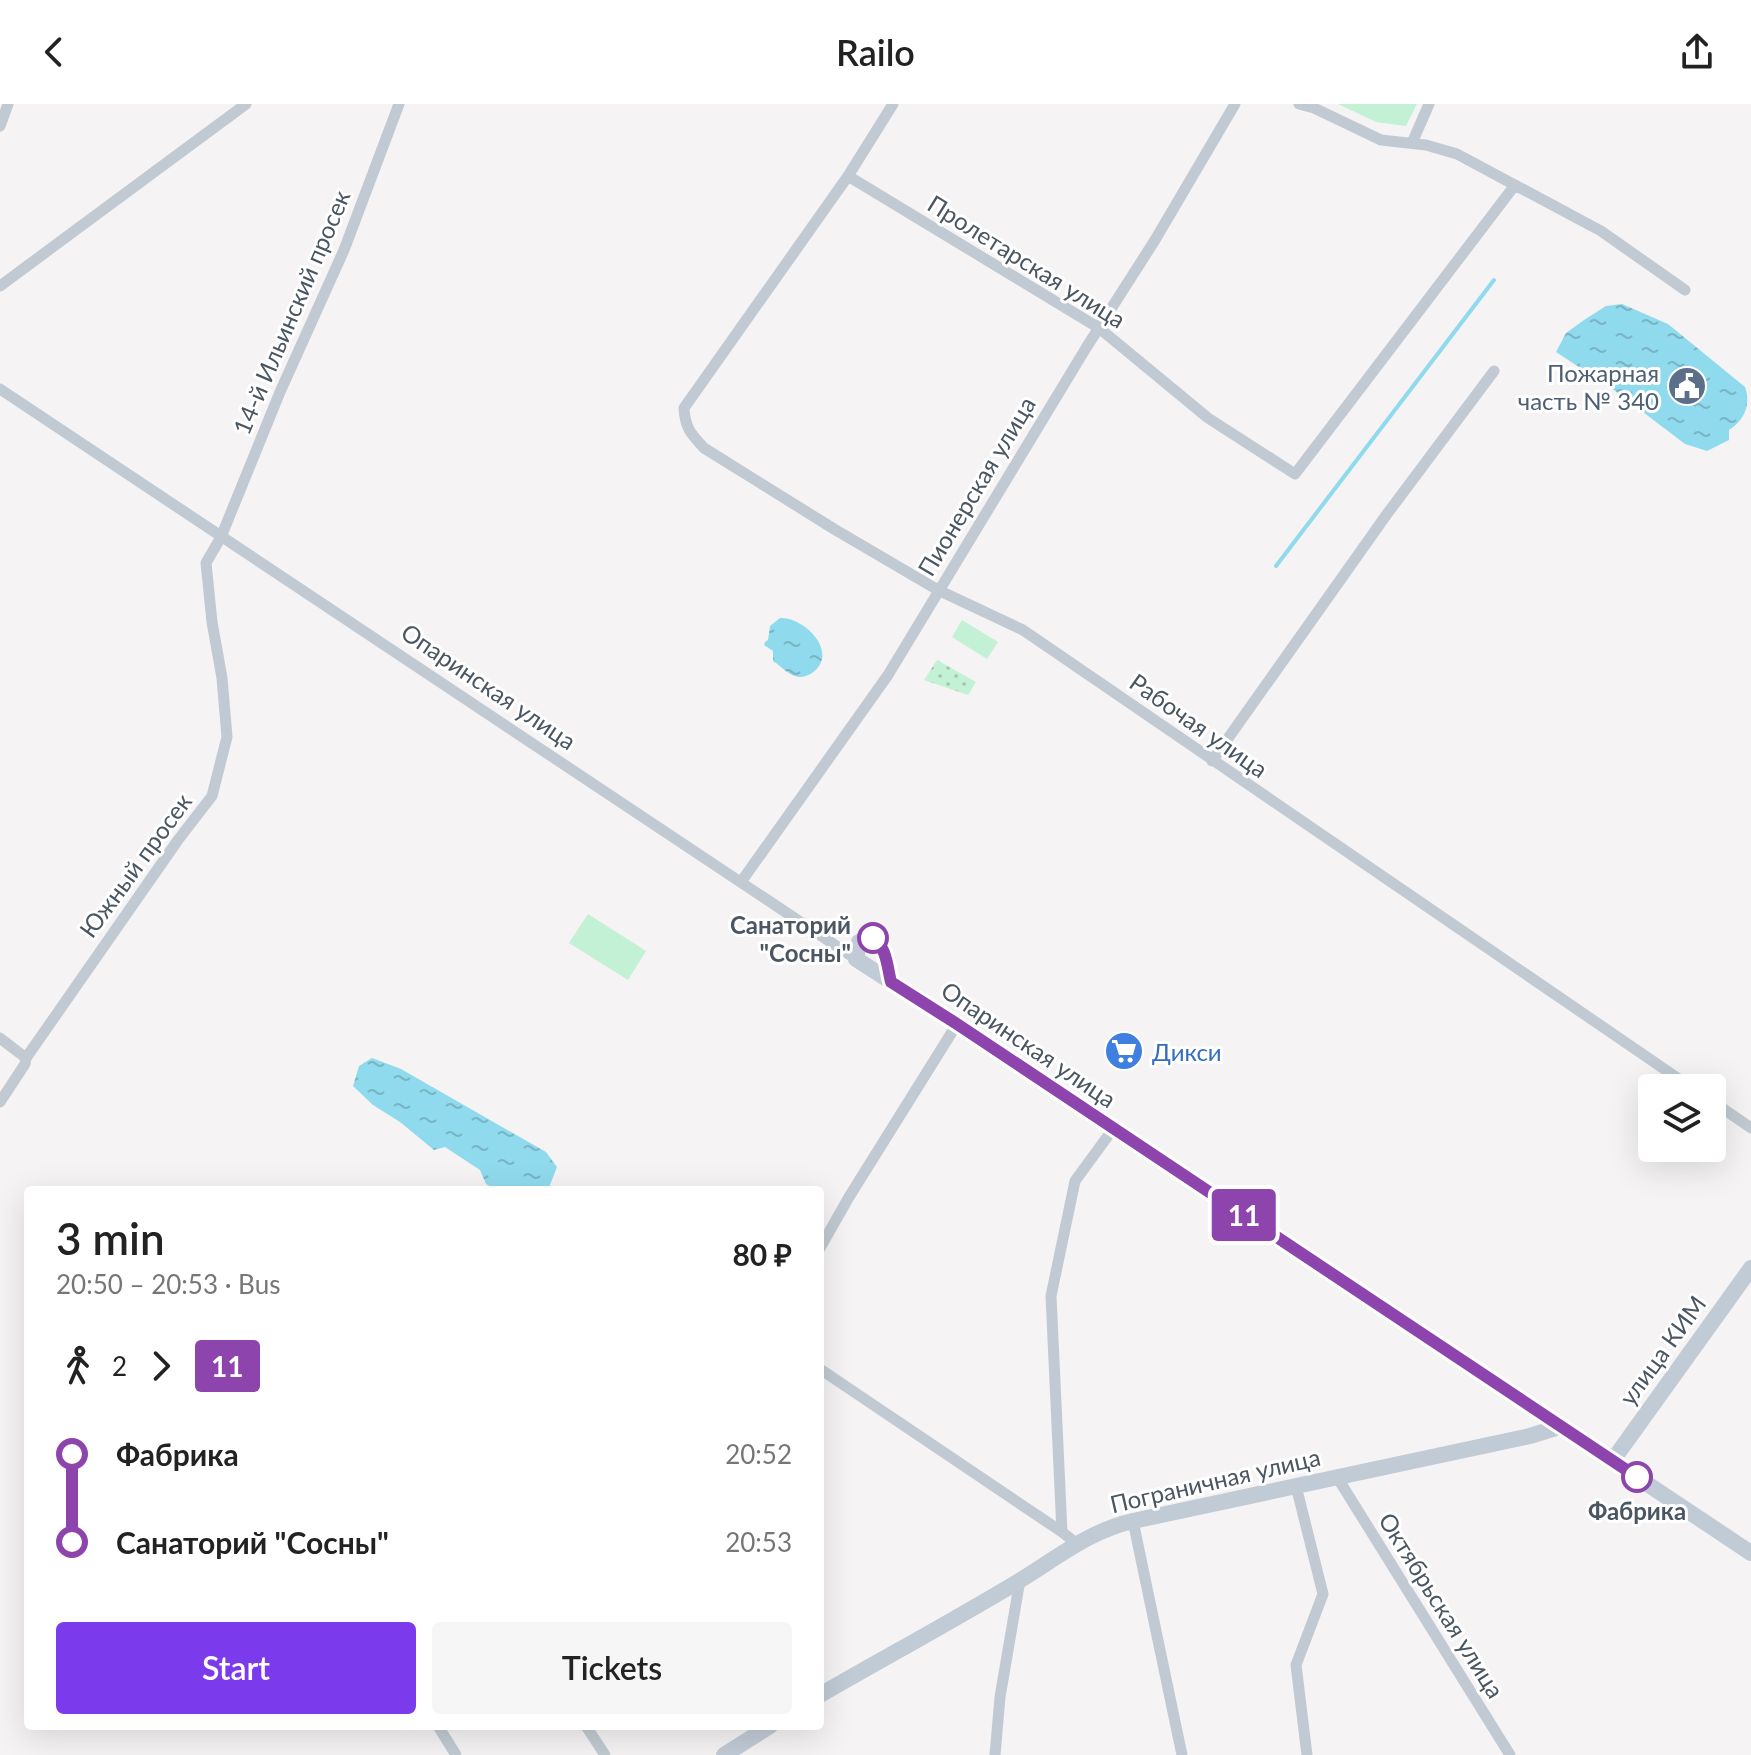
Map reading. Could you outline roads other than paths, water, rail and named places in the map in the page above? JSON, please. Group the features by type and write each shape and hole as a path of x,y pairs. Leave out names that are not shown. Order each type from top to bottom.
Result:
{"street":[{"path":"0,126 8,104"},
{"path":"0,286 246,104"},
{"name":"14-й Ильинский просек","path":"221,537 280,392 344,250 399,104"},
{"path":"848,176 893,104"},
{"name":"Пионерская улица","path":"741,882 888,675 1235,104"},
{"path":"1299,104 1381,140 1412,143 1457,154 1601,231 1685,290"},
{"path":"1412,143 1429,104"},
{"name":"Пролетарская улица","path":"848,176 1099,328 1208,418 1295,474 1515,185"},
{"name":"Рабочая улица","path":"848,176 684,408 684,421 690,434 704,448 834,529 938,590 1023,630 1671,1074"},
{"path":"1212,761 1387,514 1494,371"},
{"name":"Опаринская улица","path":"0,389 1751,1553"},
{"name":"Южный просек","path":"0,1102 26,1058 212,796 227,737 206,563 221,537"},
{"path":"856,959 859,942 873,938 884,951 891,982"},
{"path":"824,1241 957,1024"},
{"path":"0,1038 26,1058"},
{"path":"1726,1111 1751,1128"},
{"path":"1062,1532 1051,1296 1075,1181 1113,1129"},
{"name":"улица КИМ","path":"1613,1460 1751,1268"},
{"path":"824,1372 1076,1543"},
{"name":"Пограничная улица","path":"824,1693 1020,1580 1076,1543 1105,1529 1530,1436 1562,1426"},
{"name":"Октябрьская улица","path":"1337,1477 1510,1755"},
{"path":"1296,1486 1323,1594 1296,1665 1307,1755"},
{"path":"1133,1521 1182,1755"},
{"path":"995,1755 1000,1697 1020,1580"},
{"path":"440,1730 456,1755"},
{"path":"589,1730 605,1755"},
{"path":"724,1755 764,1730"}],"water":[{"path":"1622,304 1668,324 1745,387 1745,411 1729,430 1729,440 1707,451 1685,444 1614,390 1556,352 1566,333 1606,306"},
{"path":"780,618 799,623 821,647 820,665 811,674 796,677 789,673 773,661 773,651 764,645 770,626"},
{"path":"372,1058 401,1069 546,1152 557,1167 550,1186 486,1184 480,1170 445,1147 434,1150 373,1105 353,1086 359,1066"}],"waterway":[{"path":"1276,566 1494,280"}],"place":[{"name":"Пожарная часть № 340","path":"1687,386"},
{"name":"Санаторий \"Сосны\"","path":"873,938"},
{"name":"Дикси","path":"1124,1051"},
{"name":"Фабрика","path":"1637,1477"}]}
